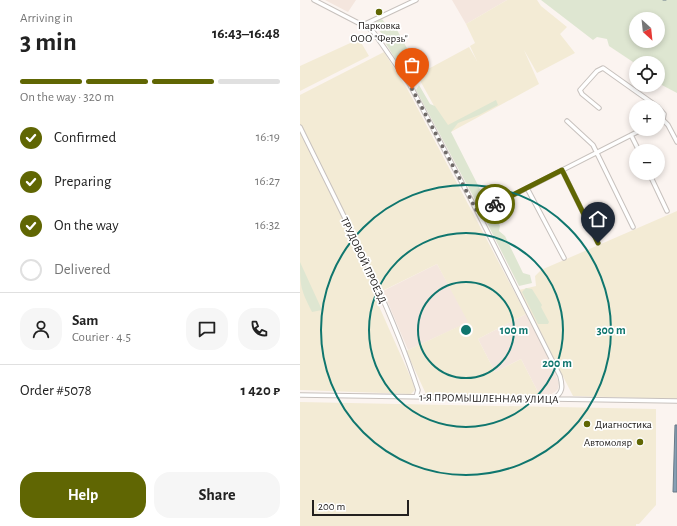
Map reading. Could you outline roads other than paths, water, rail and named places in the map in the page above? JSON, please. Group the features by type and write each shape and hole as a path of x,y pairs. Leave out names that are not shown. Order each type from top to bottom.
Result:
{"street":[{"path":"314,0 372,30 410,85 478,213 560,376 562,391 559,396 553,399"},
{"path":"363,25 416,0"},
{"path":"599,108 582,94 580,90 597,71 603,68 648,100"},
{"path":"567,121 591,142 633,227"},
{"path":"665,122 677,142"},
{"name":"ТРУДОВОЙ ПРОЕЗД","path":"300,127 376,284 402,344 418,390 416,397"},
{"path":"478,213 629,136"},
{"path":"562,170 598,243"},
{"path":"652,180 667,210"},
{"path":"528,188 564,258"},
{"name":"1-Я ПРОМЫШЛЕННАЯ УЛИЦА","path":"300,395 677,402"}],"water":[{"path":"675,425 677,425 677,492 673,492"}],"place":[{"name":"Парковка ООО \"Ферзь\"","path":"379,12"},
{"name":"Диагностика","path":"587,424"},
{"name":"Автомоляр","path":"640,442"}]}
